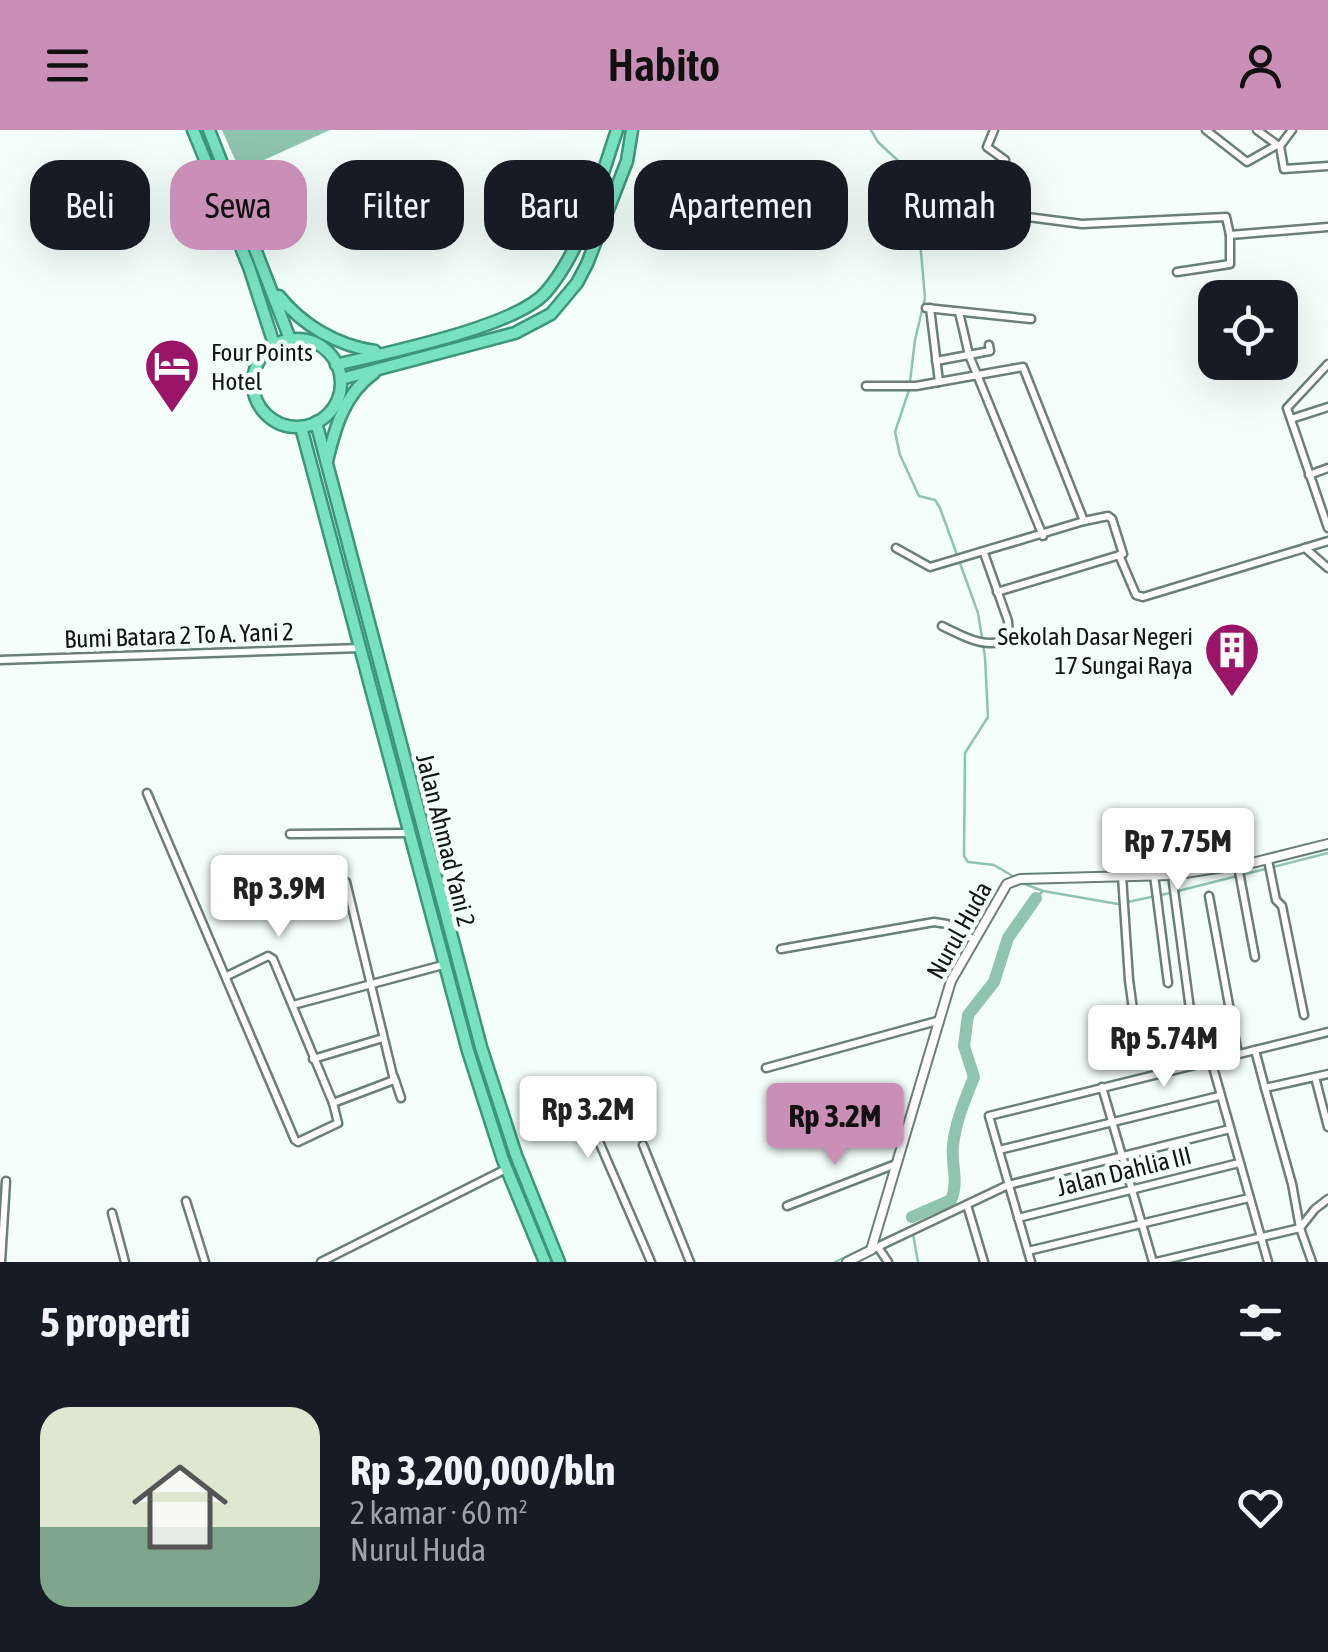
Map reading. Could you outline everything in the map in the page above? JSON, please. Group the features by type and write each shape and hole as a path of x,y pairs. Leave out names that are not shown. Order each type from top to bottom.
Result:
{"highway":[{"path":"193,130 249,267 274,344"},
{"path":"209,130 290,338"},
{"path":"336,365 507,320 544,295 570,256 618,130"},
{"path":"341,379 516,333 550,314 577,283 586,264 627,161 632,130"},
{"path":"272,288 307,323 350,346 381,352"},
{"path":"290,338 312,340 322,346 336,365 341,379 337,401 316,422 300,427 279,423 256,401 254,369 274,344 290,338"},
{"path":"326,465 336,424 345,407 365,379 382,366"},
{"name":"Jalan Ahmad Yani 2","path":"316,422 481,1047 516,1155 560,1262"},
{"name":"Jalan Ahmad Yani 2","path":"300,427 443,965 507,1168 545,1262"}],"street":[{"path":"994,130 987,147 1006,160"},
{"path":"1206,130 1247,162 1278,145 1292,130"},
{"path":"1257,130 1278,145 1285,170 1328,166"},
{"path":"1031,217 1082,224 1222,215 1228,221 1230,264 1177,272"},
{"path":"1230,235 1328,228"},
{"path":"939,382 928,308 1031,320"},
{"path":"959,312 969,355 1044,536"},
{"path":"936,361 990,351 990,346"},
{"path":"1328,364 1287,406 1328,528"},
{"path":"866,386 909,387 1023,367 1084,521"},
{"path":"1291,419 1328,406"},
{"path":"1309,474 1328,468"},
{"path":"896,548 930,567 1084,521 1108,516 1112,519 1123,550 1119,555 997,592"},
{"path":"1119,555 1136,595 1142,597 1199,583 1328,541"},
{"path":"1305,548 1328,568"},
{"path":"942,626 985,643 1009,638 1008,620 984,553"},
{"name":"Bumi Batara 2 To A. Yani 2","path":"0,660 360,648"},
{"path":"147,793 296,1142 338,1124 333,1103 271,956 227,976"},
{"path":"290,834 410,833"},
{"name":"Nurul Huda","path":"874,1249 954,971 1007,884 1017,879 1154,875 1172,880 1239,871 1328,844"},
{"path":"1269,862 1304,1015"},
{"path":"1239,871 1254,957"},
{"path":"1154,875 1168,983"},
{"path":"1122,876 1139,1054"},
{"path":"1172,880 1194,1039"},
{"path":"346,882 401,1098"},
{"path":"1208,896 1238,1054"},
{"path":"782,949 934,922 948,924 973,939"},
{"path":"293,1005 443,965"},
{"path":"766,1068 938,1020"},
{"path":"1031,1262 989,1118 992,1114 1328,1032"},
{"path":"314,1059 383,1038"},
{"path":"1255,1050 1312,1262"},
{"path":"1211,1060 1268,1262"},
{"path":"1264,1088 1328,1074"},
{"path":"333,1103 392,1082 394,1076"},
{"path":"1315,1077 1328,1124"},
{"path":"1102,1087 1154,1262 1300,1228 1328,1199"},
{"path":"999,1150 1219,1096"},
{"path":"847,1262 1008,1185 1230,1129"},
{"path":"594,1130 652,1262"},
{"path":"643,1144 690,1262"},
{"name":"Jalan Dahlia III","path":"1018,1218 1239,1163"},
{"path":"786,1206 897,1164"},
{"path":"321,1262 507,1168"},
{"path":"1,1262 6,1181"},
{"path":"1028,1252 1249,1198"},
{"path":"186,1201 205,1262"},
{"path":"967,1205 984,1262"},
{"path":"112,1213 125,1262"},
{"path":"874,1249 888,1262"}],"shaded area":[{"path":"222,130 330,130 264,160 235,160"}],"waterway":[{"path":"871,130 907,169 917,206 925,298 909,390 895,432 900,455 919,496 935,500 940,508 978,613 985,657 988,717 965,753 964,856 968,862 994,865 1016,878"},
{"path":"1178,891 1328,853"},
{"path":"1022,883 1043,891"},
{"path":"1036,898 1043,891 1118,904 1170,893"},
{"path":"912,1217 951,1200 954,1136 974,1077 964,1046 968,1015 994,982 1008,938 1036,898"},
{"path":"878,1242 913,1226"},
{"path":"913,1234 918,1262"},
{"path":"835,1262 870,1245"}],"place":[{"name":"Four Points Hotel","path":"172,415"},
{"name":"Sekolah Dasar Negeri 17 Sungai Raya","path":"1232,699"}]}
